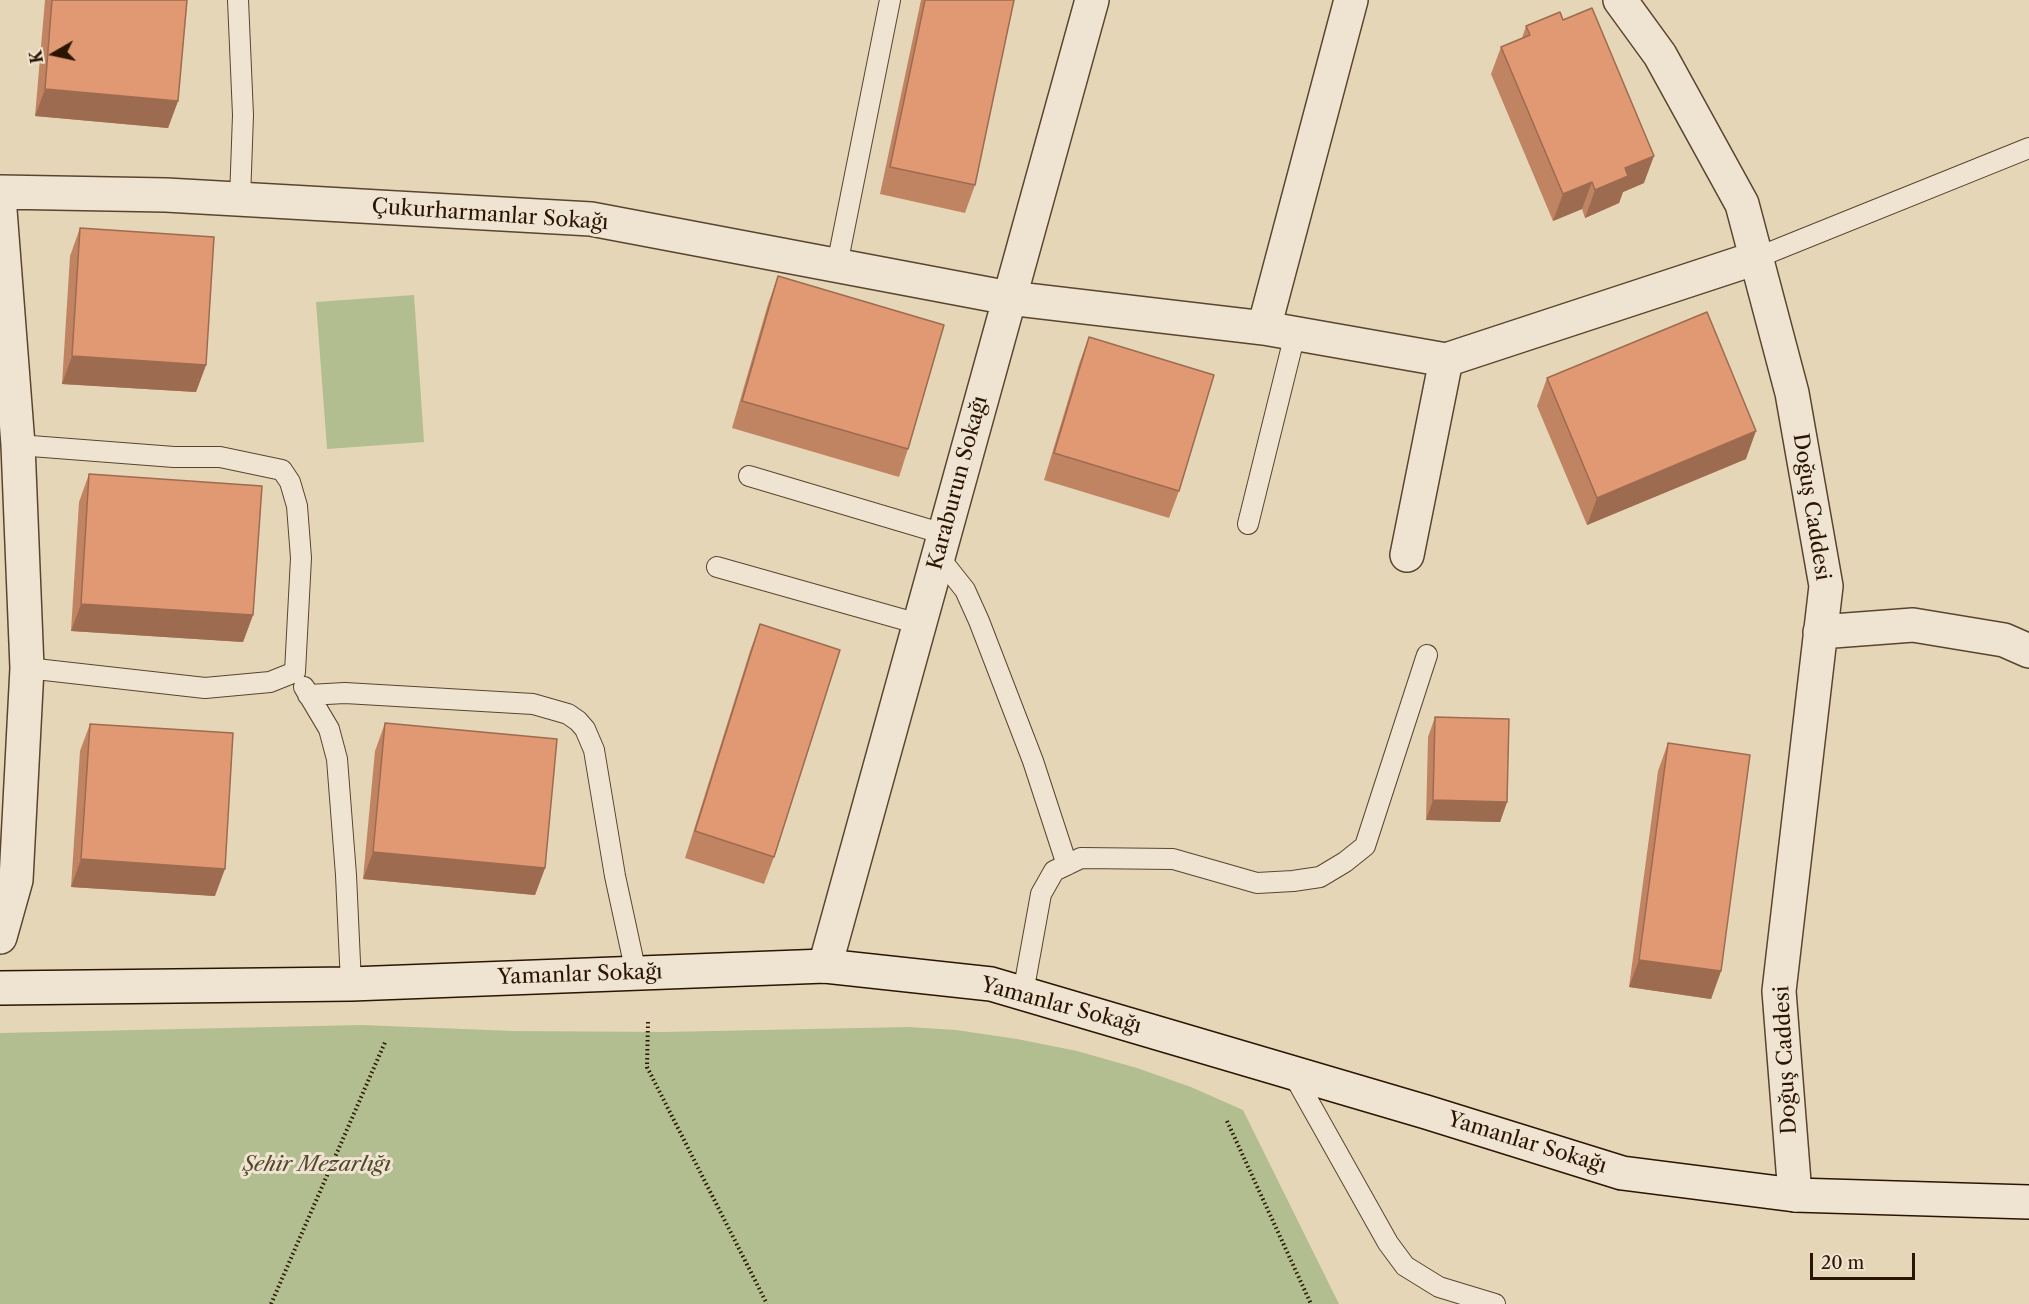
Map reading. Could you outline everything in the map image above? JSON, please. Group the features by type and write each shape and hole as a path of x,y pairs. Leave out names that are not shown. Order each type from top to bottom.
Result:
{"street":[{"name":"Karaburun Sokağı","path":"825,966 1092,0"},
{"path":"1279,331 1351,0"},
{"name":"Doğuş Caddesi","path":"1620,0 1660,56 1742,204 1792,393 1826,586 1779,991 1795,1195"},
{"name":"Çukurharmanlar Sokağı","path":"0,192 166,195 591,219 1009,298 1279,331 1446,360"},
{"path":"0,210 18,445 27,668 16,879 0,937"},
{"path":"1407,555 1446,360 1756,258"},
{"path":"1820,632 1913,625 2004,640 2029,651"},
{"name":"Yamanlar Sokağı","path":"0,988 351,984 825,966 991,984 1292,1072 1622,1173 1795,1195 2029,1202"}],"lane":[{"path":"238,0 243,115 240,199"},
{"path":"837,265 890,0"},
{"path":"1756,258 2029,148"},
{"path":"1248,524 1279,331"},
{"path":"18,445 174,457 220,457 282,470 290,482 297,506 301,558 296,672 329,729 337,759 351,984"},
{"path":"749,476 941,545 979,621 1033,761 1068,865"},
{"path":"717,567 919,624"},
{"path":"1023,993 1041,894 1054,872 1081,858 1173,859 1257,883 1320,877 1346,862 1365,846 1427,655"},
{"path":"27,668 205,688 270,682 296,672"},
{"path":"308,695 345,693 533,704 567,714 578,721 585,729 594,750 615,876 636,973"},
{"path":"1292,1072 1388,1243 1405,1266 1439,1287 1495,1304"}],"path":[{"path":"648,1022 647,1067 767,1304"},
{"path":"271,1304 386,1041"},
{"path":"1227,1121 1311,1304"}],"green space":[{"path":"414,295 424,442 327,449 316,302"},
{"name":"Şehir Mezarlığı","path":"362,1025 513,1031 664,1032 909,1027 956,1030 1017,1039 1077,1051 1137,1068 1191,1087 1243,1110 1339,1304 0,1304 0,1033"}],"building":[{"path":"52,0 187,0 178,101 45,89"},
{"path":"925,0 1014,0 975,185 890,167"},
{"path":"1592,8 1654,156 1625,168 1628,176 1595,190 1592,182 1563,194 1501,47 1530,35 1526,26 1560,12 1563,20"},
{"path":"80,228 214,237 206,365 72,356"},
{"path":"778,276 944,325 908,449 742,401"},
{"path":"1707,312 1756,431 1597,498 1547,378"},
{"path":"1089,337 1214,375 1179,491 1054,453"},
{"path":"89,474 262,486 253,615 81,604"},
{"path":"760,624 840,650 774,857 695,831"},
{"path":"1435,717 1509,719 1507,802 1433,800"},
{"path":"385,723 557,739 545,868 373,852"},
{"path":"90,724 233,733 225,869 81,859"},
{"path":"1668,743 1750,755 1721,971 1639,960"}]}
